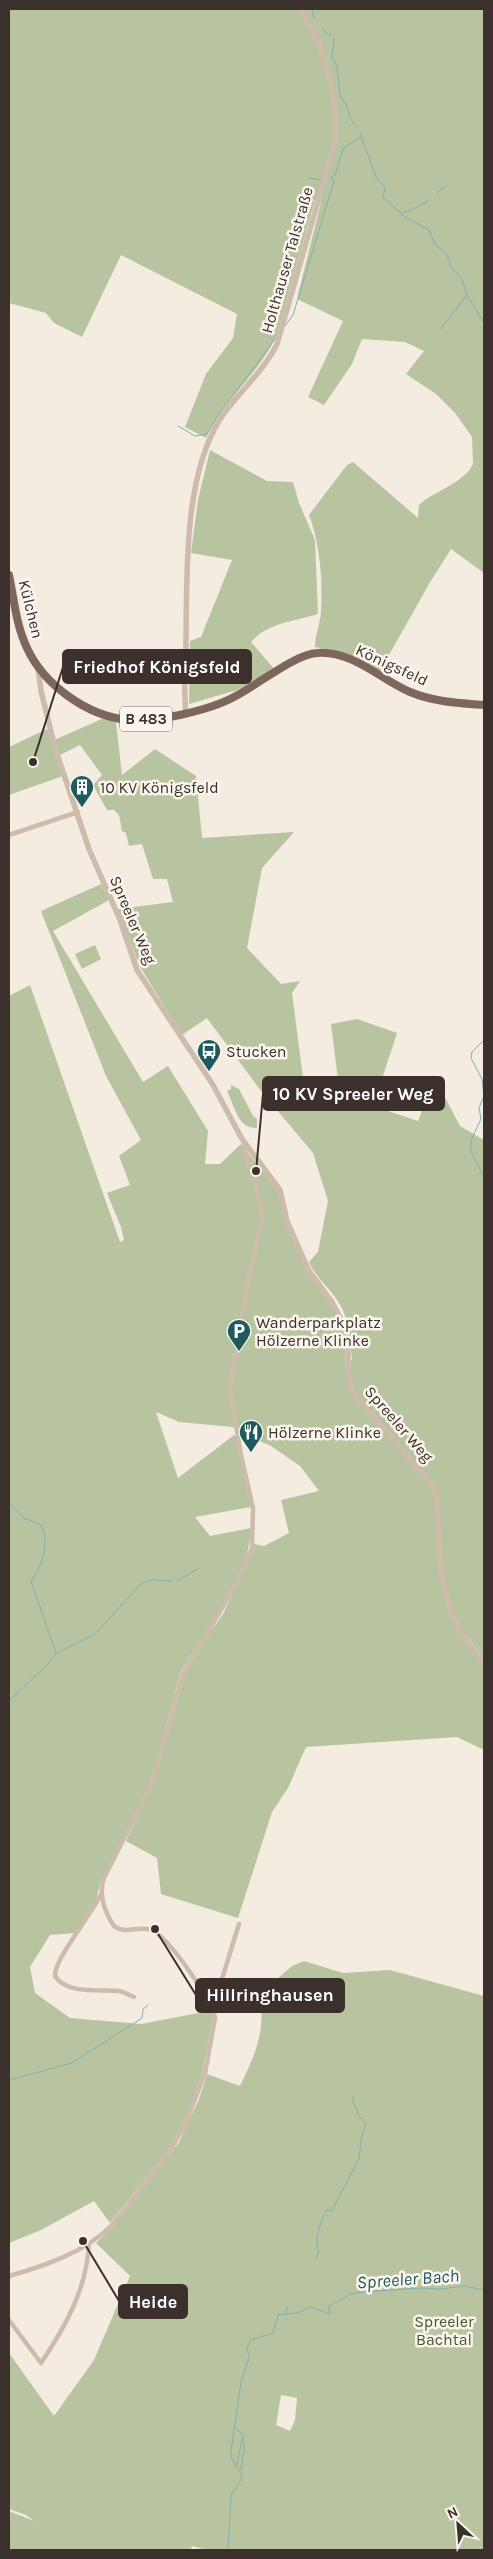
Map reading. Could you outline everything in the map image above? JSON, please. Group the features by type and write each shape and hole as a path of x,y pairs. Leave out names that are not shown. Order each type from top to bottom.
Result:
{"main road":[{"name":"Külchen","path":"9,575 21,634 38,667"},
{"name":"Königsfeld","path":"38,667 63,691 83,705 106,715 140,720 186,713 234,698 300,658 320,652 359,663 410,692 441,701 484,705"}],"street":[{"name":"Holthauser Talstraße","path":"186,713 188,557 193,506 201,468 211,435 219,420 264,364 277,344 335,142 330,94 321,47 313,28 299,9"},
{"name":"Spreeler Weg","path":"38,667 49,728 92,857 120,920 137,970 217,1092 245,1144 276,1183 283,1196 289,1225 311,1276 332,1302 343,1322 348,1341 348,1379 351,1389 433,1486 436,1493 442,1580 446,1600 460,1630 484,1661"},
{"path":"9,835 78,812"},
{"path":"134,1997 119,1991 102,1992 68,1985 55,1976 56,1969 75,1935 95,1908 101,1894 103,1881 153,1781 183,1674 231,1593 252,1548 253,1508 241,1455 230,1389 248,1276 262,1220 258,1193 244,1149 245,1144"},
{"path":"9,2276 48,2263 89,2243 112,2225 166,2157 182,2133 196,2100 204,2073 214,2018 213,2008 164,1939 150,1930 124,1931 114,1926 101,1894"},
{"path":"213,2008 217,2001 239,1924"},
{"path":"9,2320 41,2363 75,2304 84,2275 89,2243"}],"green space":[{"path":"9,9 484,9 484,573 451,549 380,671 334,651 315,647 320,621 322,588 316,538 309,515 347,465 353,462 418,518 419,505 456,482 469,471 473,464 472,437 455,413 436,394 406,374 424,351 405,342 362,339 352,364 324,405 308,397 343,321 297,299 321,202 315,200 277,335 261,362 222,411 206,438 185,427 206,374 233,338 237,314 121,255 82,337 54,323 46,313 9,303"},
{"path":"210,450 267,481 293,482 299,503 315,540 318,614 273,627 251,642 275,670 237,690 189,704 190,641 201,637 232,560 191,553 198,500"},
{"path":"104,718 116,722 122,775 155,749 196,776 202,838 294,832 262,868 247,948 281,984 300,981 292,993 304,1085 319,1109 341,1103 331,1024 357,1019 397,1033 373,1106 418,1121 435,1078 460,1126 484,1140 484,1658 454,1619 484,1661 484,1750 457,1737 306,1747 288,1788 272,1812 238,1918 161,1894 157,1858 126,1841 154,1781 183,1677 204,1641 223,1614 252,1553 254,1544 264,1546 289,1533 281,1500 319,1491 300,1466 271,1446 240,1433 233,1427 179,1422 156,1412 178,1478 234,1435 236,1436 251,1507 195,1517 210,1536 252,1528 246,1560 220,1609 181,1672 151,1781 101,1880 94,1908 74,1933 50,1935 30,1967 35,1993 70,2018 141,2024 209,2011 210,2006 213,2018 202,2075 183,2124 164,2156 110,2223 94,2201 41,2230 9,2243 9,996 30,985 120,1242 124,1240 121,1227 107,1193 130,1185 119,1156 141,1140 106,1076 41,911 101,884 109,900 53,931 143,1082 168,1066 208,1131 205,1164 220,1164 241,1144 278,1191 307,1272 330,1303 341,1323 345,1342 345,1362 352,1360 348,1328 341,1307 309,1262 318,1252 328,1201 313,1153 261,1091 207,1018 182,1035 139,965 118,909 173,902 167,879 153,879 142,844 129,846 126,833 122,831 119,815 114,810 107,810 93,785 102,775 80,745 60,755 63,776 9,795 9,747 47,729 52,741"},
{"path":"95,945 101,959 82,969 75,954"},
{"path":"231,1085 239,1089 253,1116 257,1119 257,1128 245,1125 241,1121 227,1091 231,1089"},
{"name":"Spreeler Bachtal","path":"304,1961 343,1973 390,1970 484,1996 484,2550 207,2550 192,2546 191,2550 9,2550 9,2511 34,2521 26,2515 9,2509 9,2353 54,2416 94,2360 130,2276 96,2243 113,2227 179,2142 199,2099 207,2074 240,2086 254,2055 260,2034 260,2001 264,1999 261,1993 292,1966","holes":["281,2395 297,2398 295,2420 290,2431 276,2425"]}],"waterway":[{"path":"312,9 314,19"},
{"path":"323,30 334,38 332,58 337,66 340,96 346,104 351,120 357,126"},
{"path":"360,133 376,177 385,188 383,197 405,217 429,230 435,244 447,255 451,267 462,279 467,295 484,323"},
{"path":"285,326 293,315 334,181 331,177 335,175 343,149 361,136"},
{"path":"309,178 321,180"},
{"path":"437,193 447,185"},
{"path":"402,213 428,201"},
{"path":"440,330 467,295"},
{"path":"178,426 195,436 207,434 276,337"},
{"path":"484,1040 472,1052 471,1058 482,1079 484,1096 479,1108 481,1119 471,1140 471,1152 484,1177"},
{"path":"9,1503 24,1518 40,1524 43,1530 45,1537 44,1553 39,1569 31,1581 56,1653 46,1666 9,1701"},
{"path":"177,1581 198,1569"},
{"path":"484,1574 484,1579"},
{"path":"57,1653 95,1634 142,1583 152,1580 173,1581"},
{"path":"9,2080 72,2063 142,2018 143,2009 148,2005"},
{"path":"316,2259 319,2251 317,2237 322,2220 327,2210 332,2210 359,2159 361,2140 366,2123 357,2114 358,2111 353,2103 353,2097"},
{"name":"Spreeler Bach","path":"228,2550 231,2495 241,2480 242,2475 231,2457 231,2451 241,2382 249,2358 247,2348 251,2340 273,2333 278,2315 298,2313 311,2307 330,2314 328,2307 351,2294 464,2286 484,2290"},
{"path":"286,2313 287,2307"},
{"path":"236,2428 243,2435 244,2450 241,2470"},
{"path":"237,2465 242,2440"}],"place":[{"name":"Friedhof Königsfeld","path":"33,762"},
{"name":"10 KV Königsfeld","path":"82,808"},
{"name":"Stucken","path":"209,1072"},
{"name":"10 KV Spreeler Weg","path":"256,1171"},
{"name":"Wanderparkplatz Hölzerne Klinke","path":"239,1352"},
{"name":"Hölzerne Klinke","path":"251,1453"},
{"name":"Hillringhausen","path":"155,1929"},
{"name":"Heide","path":"83,2241"}]}
